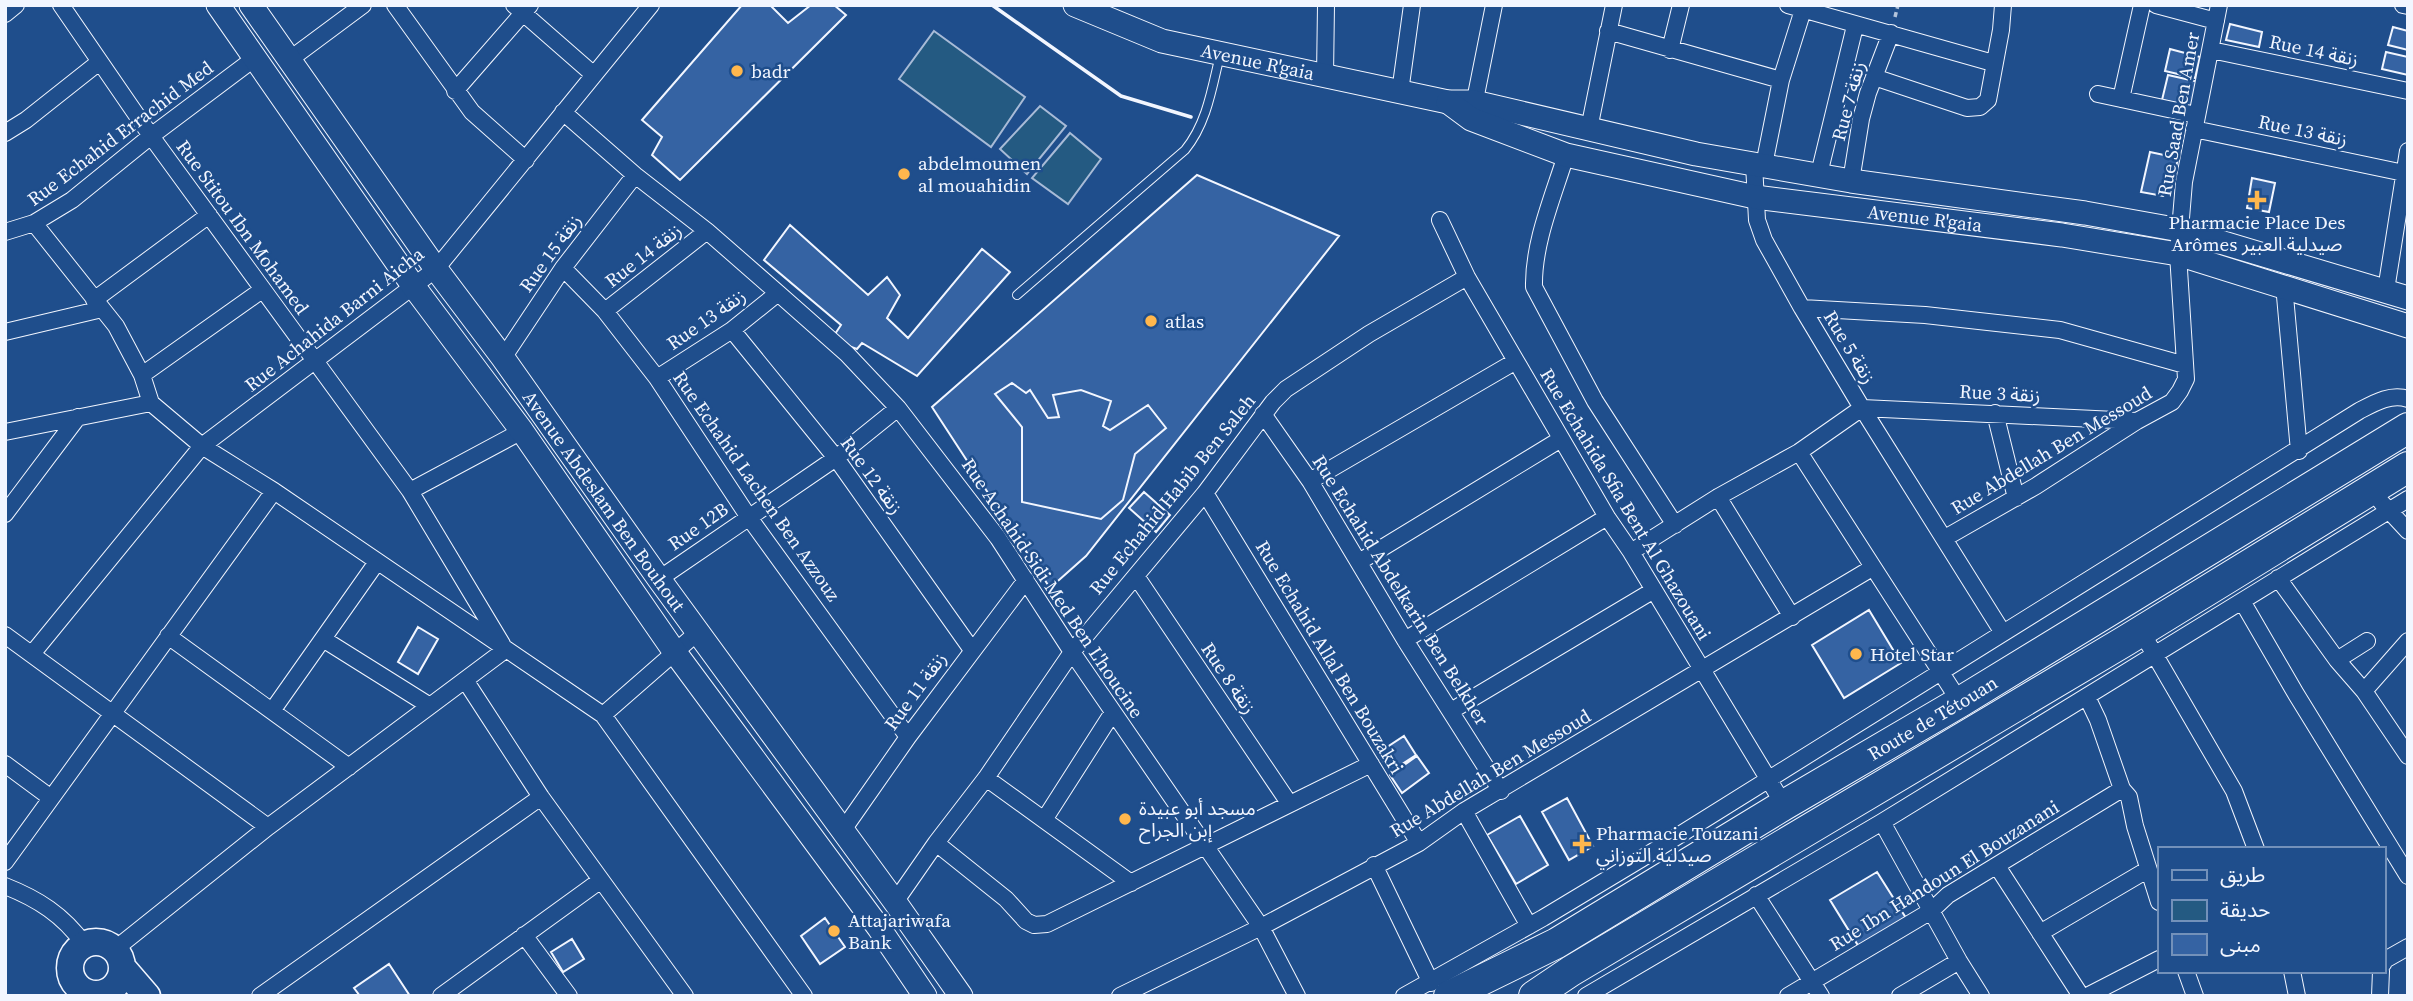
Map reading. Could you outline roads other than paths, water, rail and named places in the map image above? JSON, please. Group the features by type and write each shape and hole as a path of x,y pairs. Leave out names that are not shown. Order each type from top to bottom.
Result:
{"highway":[{"name":"Route de Tétouan","path":"1440,989 1557,943 1776,793 1960,702 2408,428"},
{"name":"Route de Tétouan","path":"1534,996 1571,971 2148,643 2380,500 2408,467"}],"main road":[{"name":"Avenue Abdeslam Ben Bouhout","path":"218,5 414,287 522,431 674,650 925,996"},
{"name":"Avenue Abdeslam Ben Bouhout","path":"251,5 436,270 503,358 659,579 961,996"},
{"name":"Avenue R'gaia","path":"1076,5 1162,41 1448,102 1566,155 1755,197 2062,235 2178,254 2408,326"},
{"name":"Avenue R'gaia","path":"1473,111 1588,129 1696,154 1851,181 2085,213 2180,230 2397,294"},
{"path":"96,983 100,942 84,944 72,956 70,964 96,983 146,996"}],"street":[{"path":"5,14 16,5"},
{"name":"Rue Stitou Ibn Mohamed","path":"61,5 151,136 410,491 505,650"},
{"path":"289,60 363,5"},
{"path":"395,5 455,91 493,133 526,160"},
{"name":"Rue Achahida Barni Aicha","path":"32,654 202,446 436,270 651,5"},
{"path":"1325,76 1326,5"},
{"path":"1400,92 1412,5"},
{"path":"1473,111 1494,5"},
{"path":"1588,129 1614,5"},
{"path":"1670,50 1681,5"},
{"path":"1874,77 1967,108 1980,107 1988,100 2003,5"},
{"path":"2121,99 2142,5"},
{"path":"2156,5 2218,13"},
{"path":"455,91 523,8 594,75"},
{"path":"1795,8 1993,63"},
{"name":"Rue 5 زنقة","path":"1795,8 1782,80 1759,164 1755,197 1757,220 1802,308 2003,633"},
{"name":"Rue Saad Ben Amer","path":"2180,230 2183,182 2218,13"},
{"path":"1819,174 1855,26"},
{"path":"1608,31 1782,80"},
{"name":"Rue 7 زنقة","path":"1851,181 1861,119 1891,33"},
{"name":"Rue 14 زنقة","path":"2211,50 2408,92"},
{"name":"Rue Echahid Errachid Med","path":"5,232 34,223 72,200 151,136 255,58"},
{"path":"5,133 26,120 99,63"},
{"name":"Rue 13 زنقة","path":"2098,94 2195,122 2404,173"},
{"name":"Rue Achahid Sidi Med Ben L'houcine","path":"563,112 778,293 847,354 898,408 968,496 1026,580 1204,847 1261,927 1297,996"},
{"path":"2397,294 2404,173 2408,151"},
{"path":"1566,155 1538,249 1534,288 1595,401 1675,525"},
{"name":"Rue 15 زنقة","path":"503,358 563,268 635,175"},
{"path":"5,332 98,304 208,215"},
{"name":"Rue Echahida Sfia Bent Al Ghazouani","path":"1440,220 1467,277 1606,517 1631,552 1776,793"},
{"path":"34,223 121,335 142,375 151,403 202,446 274,491 603,715 804,996"},
{"name":"Rue Abdellah Ben Messoud","path":"1945,538 2016,498 2172,401 2180,391 2186,379 2178,254 2180,230"},
{"name":"Rue 14 زنقة","path":"605,311 707,231"},
{"name":"Rue Echahid Lachen Ben Azzouz","path":"563,268 605,311 657,378 748,516 908,737"},
{"name":"Rue Echahid Habib Ben Saleh","path":"895,902 986,778 1072,652 1205,493 1263,414 1286,389 1368,334 1467,277"},
{"path":"2284,285 2299,451"},
{"path":"142,375 262,290"},
{"name":"Rue 13 زنقة","path":"657,378 732,330 778,293"},
{"path":"1802,308 1925,315 2048,328 2185,365"},
{"name":"Rue 12 زنقة","path":"732,330 836,458 972,650"},
{"path":"1310,481 1516,361"},
{"path":"1404,996 1440,989 1529,926 1776,793 1940,672 2378,400 2401,397 2408,399"},
{"path":"5,432 151,403"},
{"name":"Rue 12B","path":"659,579 836,458 898,408"},
{"path":"1631,552 1718,497 1799,452 1862,408"},
{"name":"Rue 3 زنقة","path":"1862,408 2137,421"},
{"path":"1995,413 2016,498"},
{"name":"Rue Echahid Abdelkarin Ben Belkher","path":"1263,414 1310,481 1405,640 1501,791"},
{"path":"5,514 78,418"},
{"path":"410,491 522,431"},
{"path":"1359,562 1561,439"},
{"path":"1799,452 1960,702"},
{"path":"5,862 274,491"},
{"name":"Rue Echahid Allal Ben Bouzakri","path":"1205,493 1419,843"},
{"path":"1718,497 1792,617"},
{"path":"1586,996 1882,822 2087,696 2148,643 2242,601 2278,578 2380,500 2408,499"},
{"path":"2380,500 2408,531"},
{"path":"1405,640 1606,517"},
{"path":"272,711 377,562"},
{"name":"Rue Abdellah Ben Messoud","path":"1120,996 1261,927 1419,843 1464,811 1872,568"},
{"name":"Rue 8 زنقة","path":"1136,576 1289,803"},
{"path":"2278,578 2337,660 2405,746"},
{"name":"Rue 11 زنقة","path":"843,830 908,737 1026,580"},
{"path":"1451,711 1654,590"},
{"path":"2242,601 2408,877"},
{"path":"603,715 674,650 698,632"},
{"path":"5,635 268,827"},
{"path":"168,636 349,766"},
{"path":"323,639 430,706"},
{"path":"2337,660 2367,640"},
{"path":"2364,691 2408,641"},
{"path":"2148,643 2234,791 2255,847"},
{"path":"96,983 268,827 505,650"},
{"path":"464,680 541,797 685,996"},
{"path":"2087,696 2122,789 2129,797 2147,870 2158,899"},
{"path":"1044,820 1113,712"},
{"path":"5,764 51,798"},
{"path":"936,843 1006,899 1026,921 1034,925 1047,925 1371,764"},
{"path":"986,778 1131,883"},
{"name":"Rue Ibn Handoun El Bouzanani","path":"1788,996 1817,988 1931,911 1948,895 2122,789"},
{"path":"260,996 541,797"},
{"path":"1464,811 1529,926"},
{"path":"1882,822 1981,996"},
{"path":"1374,865 1440,989"},
{"path":"1997,866 2081,996"},
{"path":"2040,933 2147,870"},
{"path":"441,996 601,880"},
{"path":"5,886 46,905 64,920 84,944"},
{"path":"1756,895 1817,988"},
{"path":"524,935 569,996"},
{"path":"2385,960 2408,947"},
{"path":"2087,996 2158,960"},
{"path":"1900,996 1959,961"},
{"path":"2187,973 2195,996"},
{"path":"2292,973 2297,996"},
{"path":"2380,996 2381,973"}],"lane":[{"path":"1017,295 1185,150 1195,138 1202,121 1220,55"}],"place":[{"name":"badr","path":"737,71"},
{"name":"abdelmoumen al mouahidin","path":"904,174"},
{"name":"Pharmacie Place Des Arômes صيدلية العبير","path":"2257,200"},
{"name":"atlas","path":"1151,321"},
{"name":"Hotel Star","path":"1856,654"},
{"name":"مسجد أبو عبيدة إبن الجراح","path":"1125,819"},
{"name":"Pharmacie Touzani صيدلية التوزاني","path":"1582,844"},
{"name":"Attajariwafa Bank","path":"834,931"}]}
